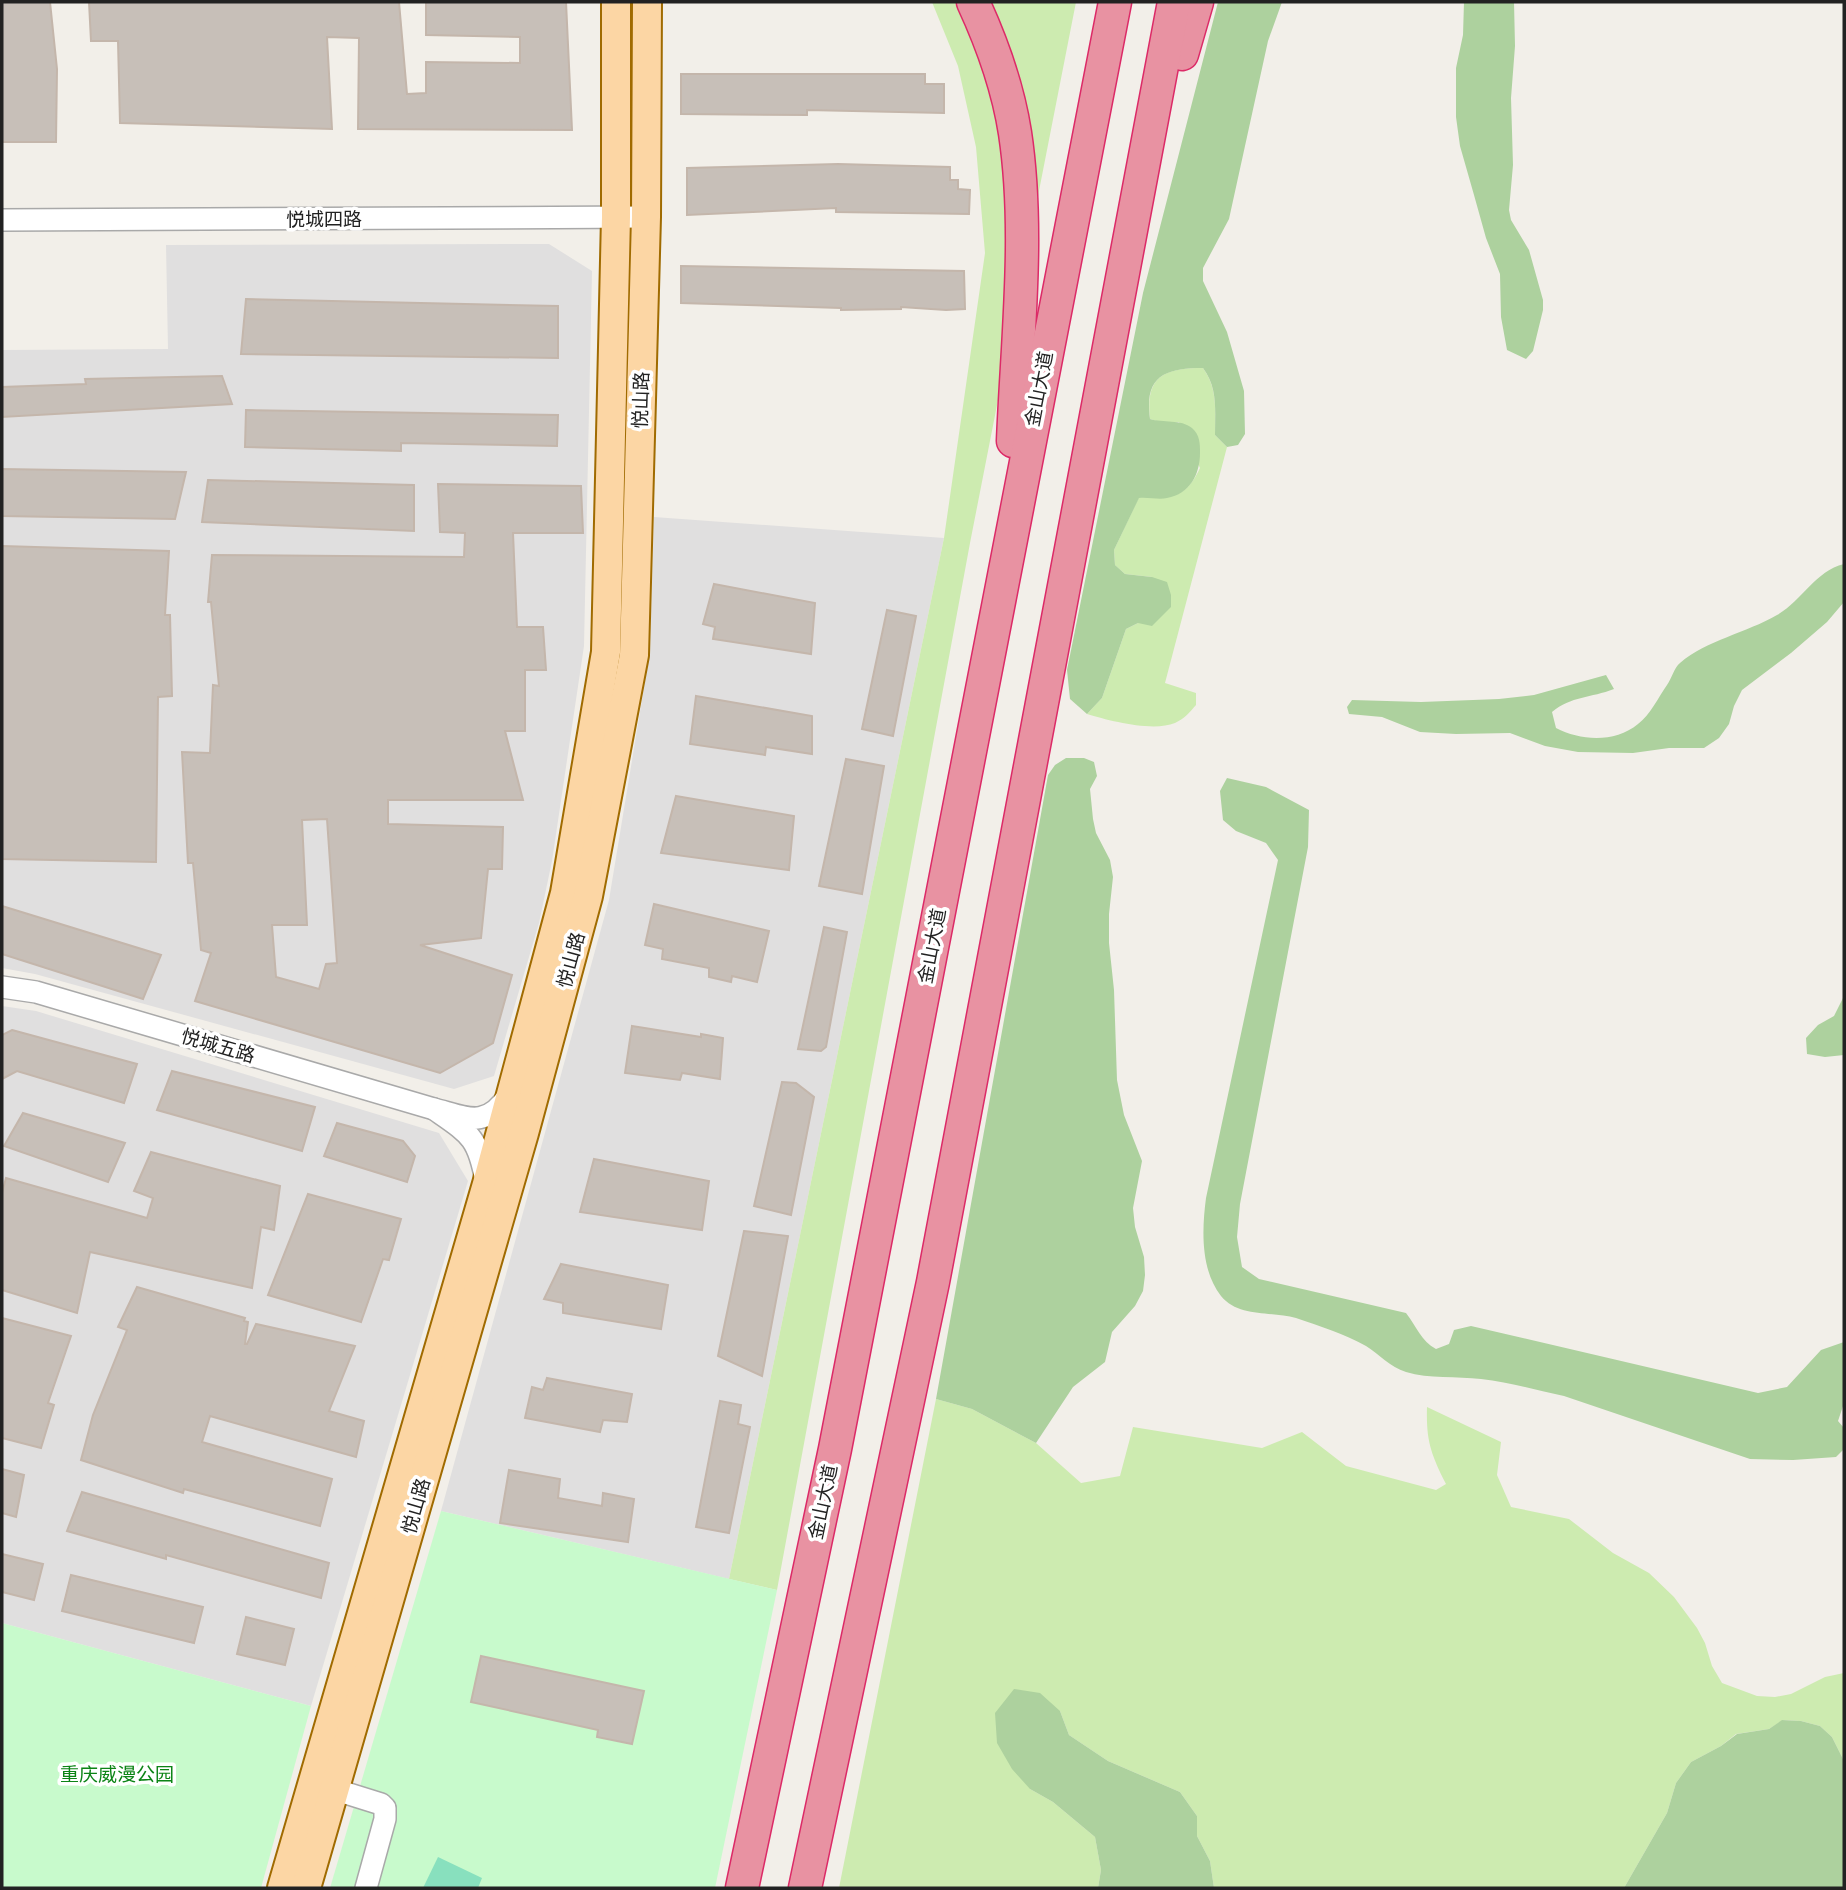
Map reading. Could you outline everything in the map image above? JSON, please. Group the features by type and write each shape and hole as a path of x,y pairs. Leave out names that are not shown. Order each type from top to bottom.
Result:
{"highway":[{"path":"973,2 1007,96 1019,169 1021,257 1009,542"},
{"name":"金山大道","path":"742,1888 835,1449 1115,2"},
{"path":"805,1888 933,1282 1174,2"},
{"path":"1130,241 1197,2"}],"main road":[{"name":"悦山路","path":"282,1888 486,1184 565,893 606,652 616,217 616,2"},
{"name":"悦山路","path":"306,1888 524,1133 588,896 634,655 646,217 647,2"}],"street":[{"name":"悦城四路","path":"2,220 646,217"},
{"name":"悦城五路","path":"2,987 36,992 471,1119 483,1119 493,1115 512,1091"},
{"path":"434,1109 475,1140 481,1153 486,1184"},
{"path":"334,1789 382,1804 385,1808 385,1819 366,1888"}],"shaded area":[{"path":"549,244 592,271 584,646 552,861 539,923 494,1076 454,1089 35,974 2,968 2,350 168,349 166,245"},
{"path":"654,517 944,538 729,1579 441,1511 609,900 650,651"},
{"path":"2,1006 36,1011 439,1133 468,1181 311,1706 2,1623"}],"green space":[{"path":"932,2 1076,2 970,543 777,1590 729,1579 944,538 985,253 976,147 958,66"},
{"path":"1218,2 1282,2 1268,41 1229,219 1203,268 1203,281 1227,332 1244,391 1245,434 1238,445 1227,447 1215,435 1213,391 1203,368 1168,373 1154,384 1150,393 1150,419 1183,423 1192,428 1200,443 1198,468 1188,488 1175,496 1164,499 1139,498 1114,550 1115,565 1125,574 1152,577 1167,582 1171,607 1152,626 1138,623 1126,629 1102,698 1087,714 1070,699 1067,670 1143,293"},
{"path":"1464,2 1514,2 1515,46 1511,98 1513,165 1509,210 1511,220 1529,250 1543,300 1533,351 1526,359 1507,350 1501,317 1500,274 1486,238 1460,146 1456,117 1456,68 1463,35"},
{"path":"1203,368 1213,392 1215,435 1227,447 1165,683 1196,693 1196,705 1175,723 1155,726 1119,722 1087,714 1102,698 1126,629 1138,623 1152,577 1125,574 1115,565 1114,550 1139,497 1168,496 1183,491 1200,468 1179,422 1163,423 1150,419 1149,404 1154,384 1168,373"},
{"path":"1844,564 1844,602 1827,622 1742,690 1729,724 1719,738 1704,748 1669,748 1633,753 1578,752 1545,746 1510,733 1420,732 1382,717 1349,714 1347,707 1352,700 1421,702 1499,699 1534,695 1606,675 1614,689 1574,700 1552,712 1556,728 1576,736 1598,738 1619,734 1638,724 1646,716 1680,663 1714,642 1777,615 1825,573"},
{"path":"1066,758 1084,758 1094,762 1097,776 1090,789 1093,819 1096,833 1110,860 1113,877 1109,943 1114,990 1117,1080 1124,1115 1142,1161 1133,1208 1135,1227 1144,1257 1145,1275 1143,1291 1135,1306 1112,1332 1105,1362 1073,1387 1036,1443 972,1409 936,1399 1048,775 1055,765"},
{"path":"1227,778 1266,787 1309,810 1308,847 1240,1204 1237,1237 1242,1267 1259,1279 1406,1313 1423,1338 1436,1349 1449,1344 1454,1330 1471,1326 1758,1393 1787,1387 1821,1350 1844,1342 1844,1403 1838,1421 1844,1428 1844,1449 1836,1457 1750,1459 1564,1396 1491,1380 1424,1376 1406,1372 1366,1346 1341,1334 1296,1318 1246,1311 1228,1303 1221,1296 1209,1274 1204,1248 1206,1198 1278,860 1266,843 1236,831 1223,820 1220,791"},
{"path":"1844,996 1844,1055 1825,1057 1807,1054 1806,1038 1818,1025 1834,1016"},
{"path":"936,1399 972,1409 1036,1443 1081,1483 1120,1476 1133,1427 1262,1448 1302,1432 1346,1466 1436,1490 1446,1484 1430,1447 1427,1407 1501,1442 1497,1475 1511,1507 1569,1519 1613,1553 1649,1573 1674,1597 1697,1628 1722,1683 1757,1696 1775,1697 1791,1694 1825,1677 1844,1673 1844,1761 1832,1737 1820,1726 1801,1721 1783,1720 1769,1729 1736,1734 1721,1746 1691,1762 1676,1783 1667,1813 1624,1888 1214,1888 1210,1861 1197,1836 1197,1816 1180,1792 1108,1761 1069,1735 1060,1711 1030,1789 1053,1802 1095,1837 1101,1870 1098,1888 839,1888"},
{"path":"441,1511 777,1590 715,1888 330,1888"},
{"name":"重庆威漫公园","path":"2,1623 311,1706 261,1888 2,1888"},
{"path":"1014,1689 1040,1693 1060,1711 1069,1735 1108,1761 1180,1792 1197,1816 1197,1836 1210,1861 1214,1888 1098,1888 1101,1870 1095,1837 1053,1802 1030,1789 1012,1769 997,1743 995,1713"},
{"path":"1782,1720 1820,1726 1832,1737 1844,1761 1844,1888 1624,1888 1667,1813 1676,1783 1691,1762 1737,1734 1769,1729"},
{"path":"438,1857 482,1878 478,1888 423,1888"}],"building":[{"path":"2,2 50,2 57,69 56,142 2,142"},
{"path":"89,2 399,2 407,94 426,93 426,62 520,63 520,37 426,35 426,2 566,2 572,130 358,129 359,38 327,37 332,129 120,123 118,41 91,41"},
{"path":"681,74 925,74 925,84 944,84 944,113 807,110 807,115 681,114"},
{"path":"838,164 950,167 950,180 958,180 958,189 970,190 969,214 836,212 836,208 687,215 687,168"},
{"path":"681,266 964,271 965,309 901,307 841,310 681,303"},
{"path":"246,299 558,306 558,358 241,354"},
{"path":"222,376 232,404 2,417 2,387 86,384 85,379"},
{"path":"246,410 558,415 557,446 401,443 401,451 245,447"},
{"path":"2,469 186,472 175,519 2,516"},
{"path":"208,480 414,485 414,531 202,522"},
{"path":"438,484 581,486 583,533 513,533 517,627 543,627 546,670 525,670 525,731 505,731 523,800 388,800 388,824 503,827 502,869 488,869 481,938 420,945 512,975 493,1043 440,1073 195,1001 211,953 201,950 193,863 188,863 182,752 210,753 213,685 219,686 211,602 208,602 212,555 464,557 465,533 440,532","holes":["327,819 337,963 326,964 319,989 276,977 272,925 307,925 302,820"]},
{"path":"2,546 169,551 165,615 170,615 172,696 158,697 156,862 2,859"},
{"path":"714,584 815,603 811,654 713,639 715,627 703,624"},
{"path":"887,610 916,616 893,736 862,729"},
{"path":"696,696 812,716 812,754 766,747 765,755 690,744"},
{"path":"846,759 884,766 862,894 819,886"},
{"path":"676,796 794,816 789,870 661,853"},
{"path":"654,904 769,931 757,982 732,976 731,982 709,977 709,968 662,959 663,949 645,945"},
{"path":"2,906 161,955 143,999 2,954"},
{"path":"824,927 847,932 826,1047 821,1051 798,1049"},
{"path":"632,1026 723,1038 720,1079 682,1073 680,1080 625,1073"},
{"path":"12,1030 137,1064 124,1103 17,1071 2,1079 2,1035"},
{"path":"172,1071 315,1107 302,1151 157,1110"},
{"path":"782,1082 796,1083 814,1097 791,1215 754,1206"},
{"path":"23,1113 125,1143 108,1182 4,1146"},
{"path":"337,1123 403,1141 415,1156 407,1182 324,1156"},
{"path":"151,1152 280,1186 274,1230 261,1227 252,1288 90,1252 77,1313 2,1290 2,1193 6,1178 147,1218 153,1198 134,1191"},
{"path":"594,1159 709,1181 702,1230 580,1212"},
{"path":"308,1194 401,1219 389,1260 383,1259 361,1322 268,1295"},
{"path":"744,1231 788,1236 762,1376 718,1356"},
{"path":"561,1264 668,1285 661,1329 563,1313 563,1303 544,1299"},
{"path":"137,1287 245,1318 244,1321 248,1322 245,1344 256,1324 355,1346 329,1411 364,1421 356,1457 210,1416 202,1442 332,1479 320,1526 184,1489 183,1493 81,1460 93,1415 127,1330 118,1327"},
{"path":"2,1318 71,1336 48,1403 54,1405 41,1448 2,1438"},
{"path":"547,1378 632,1394 627,1422 603,1420 600,1432 525,1418 532,1387 543,1390"},
{"path":"720,1401 741,1405 738,1424 750,1427 729,1533 696,1527"},
{"path":"2,1469 24,1475 16,1517 2,1513"},
{"path":"509,1470 560,1479 558,1498 602,1506 603,1493 634,1499 628,1542 500,1523"},
{"path":"82,1492 329,1563 321,1598 67,1531"},
{"path":"2,1554 43,1564 34,1600 2,1592"},
{"path":"71,1575 203,1607 194,1643 62,1611"},
{"path":"246,1617 294,1629 285,1665 237,1654"},
{"path":"481,1656 644,1691 632,1744 597,1737 598,1730 471,1702"}]}
